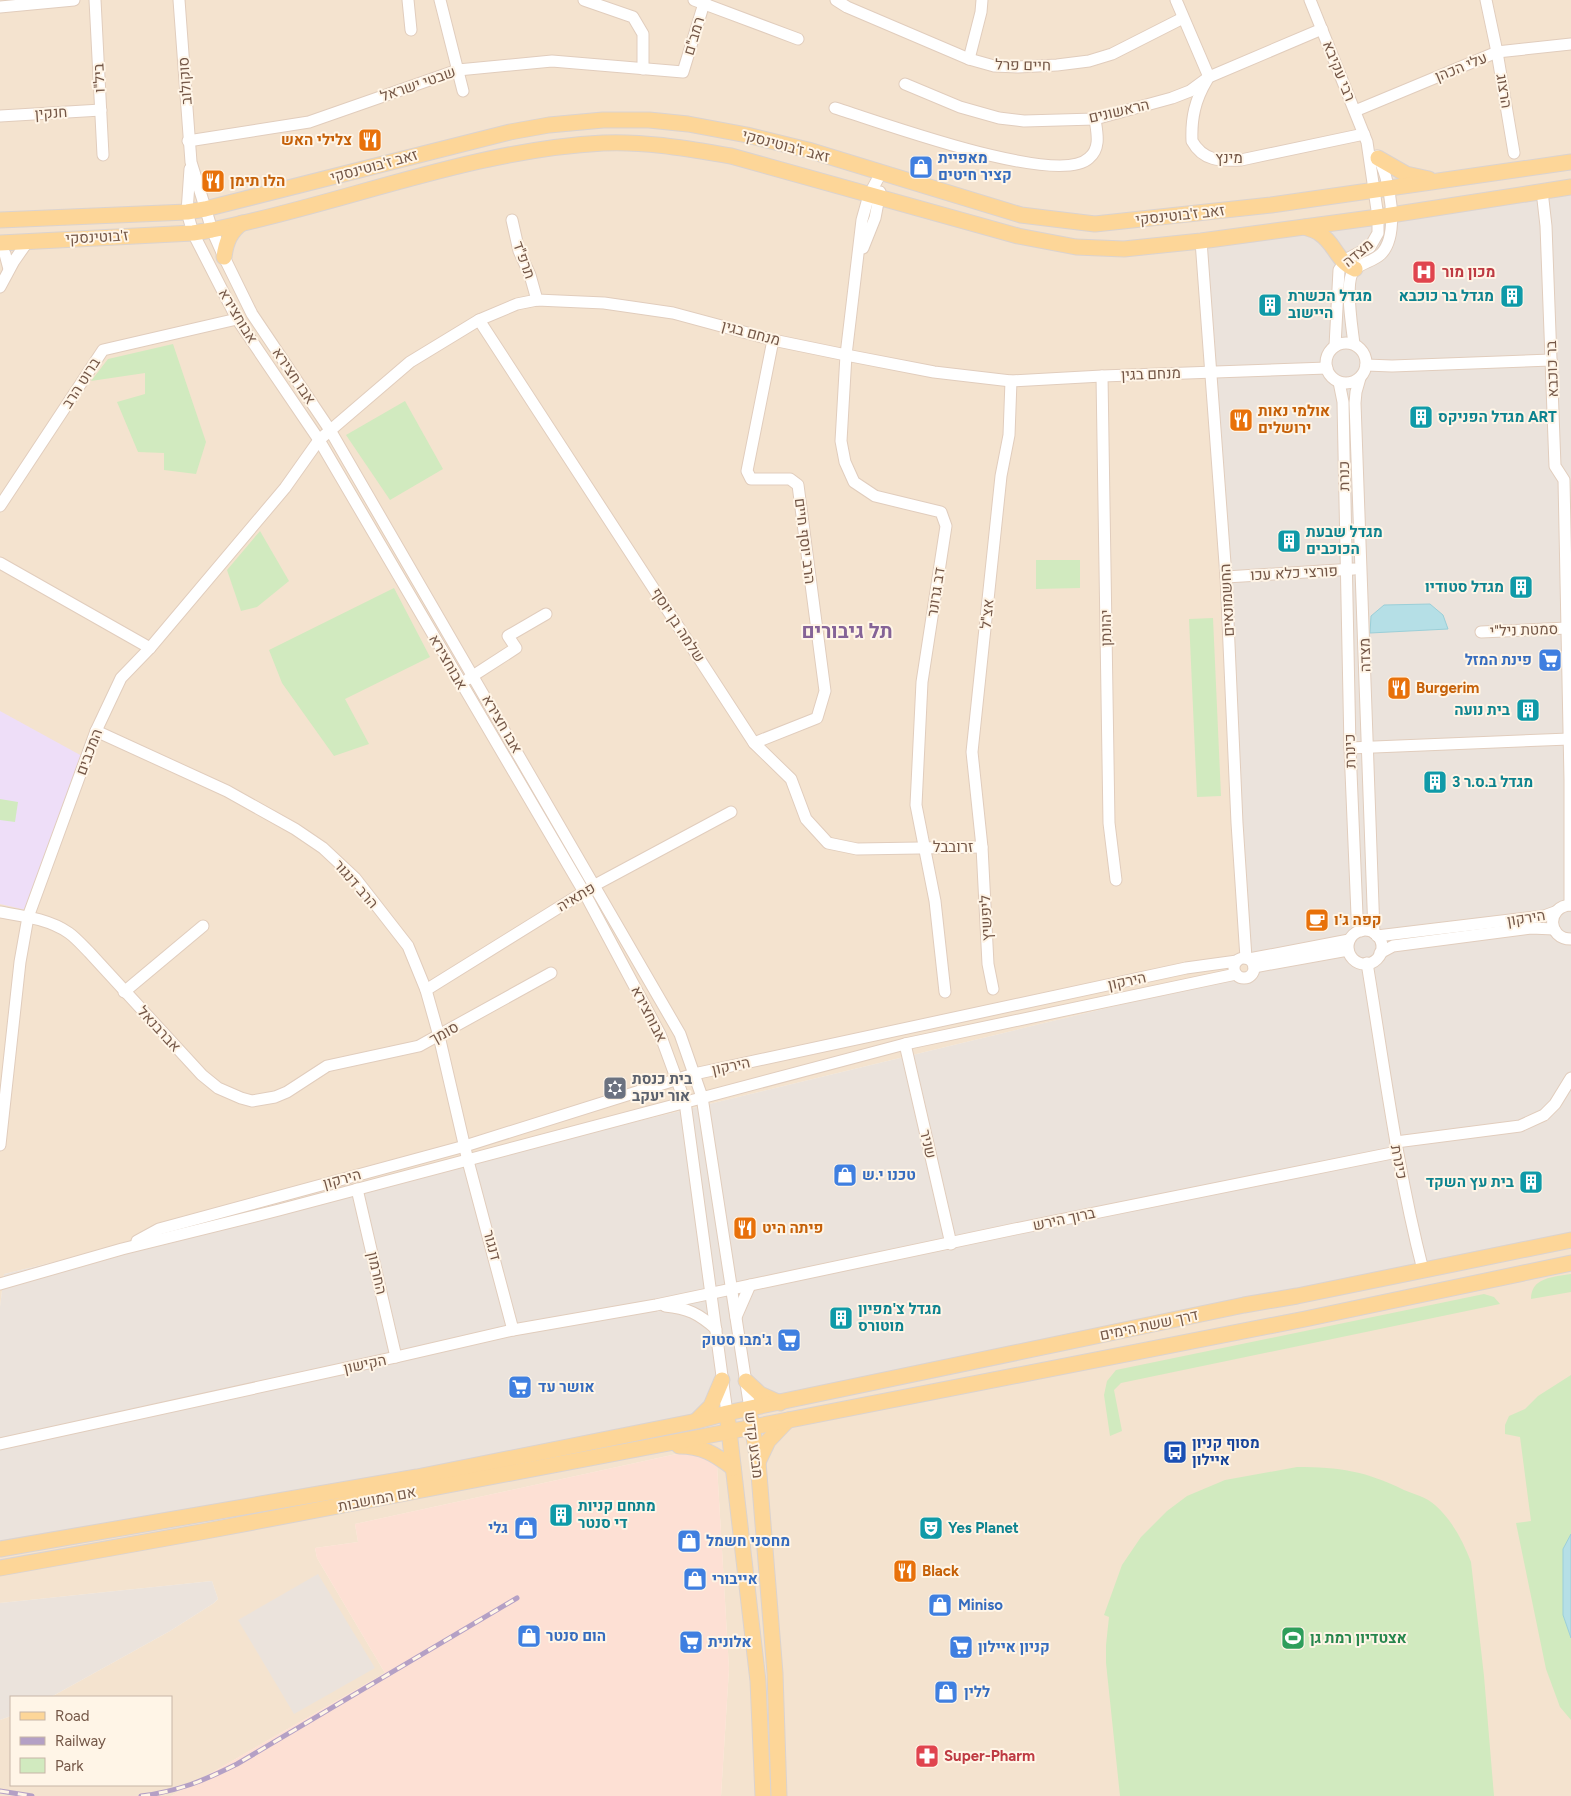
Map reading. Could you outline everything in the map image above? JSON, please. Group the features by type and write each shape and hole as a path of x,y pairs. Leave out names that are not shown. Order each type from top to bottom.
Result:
{"main road":[{"name":"זאב ז'בוטינסקי","path":"0,220 187,212 492,136 550,125 603,120 649,120 688,124 747,135 881,172 1021,214 1095,224 1271,205 1443,181 1517,168 1571,162"},
{"name":"זאב ז'בוטינסקי","path":"193,233 212,230 488,160 556,147 604,143 643,143 731,156 1018,236 1076,247 1124,249 1200,241 1385,216 1571,187"},
{"path":"1378,158 1406,174 1443,181"},
{"path":"224,257 230,235 242,222"},
{"path":"1305,227 1318,232 1325,238 1349,266"},
{"name":"ז'בוטינסקי","path":"0,242 193,233"},
{"name":"דרך ששת הימים","path":"727,1413 1077,1339 1571,1240"},
{"name":"דרך ששת הימים","path":"753,1427 1305,1319 1571,1263"},
{"path":"696,1421 711,1406 722,1380"},
{"path":"746,1381 760,1394 780,1403"},
{"name":"מבצע קדש","path":"750,1408 758,1462 775,1673 779,1796"},
{"name":"אם המושבות","path":"0,1550 418,1476 696,1421 727,1413"},
{"name":"מבצע קדש","path":"727,1413 758,1680 763,1796"},
{"path":"758,1462 768,1441 788,1420"},
{"name":"אם המושבות","path":"0,1568 206,1531 753,1427"},
{"path":"655,1445 698,1448 716,1454 733,1468"}],"street":[{"path":"0,7 74,0"},
{"name":"ביל\"ו","path":"95,0 103,155"},
{"name":"סוקולוב","path":"179,0 190,162 187,212"},
{"path":"408,0 411,30"},
{"path":"440,0 463,91"},
{"path":"584,0 633,17 643,34 642,69"},
{"name":"חיים פרל","path":"836,0 847,7 969,59 994,66 1057,66 1089,61 1112,54 1183,18"},
{"path":"969,59 981,12 982,0"},
{"path":"1176,0 1209,77"},
{"name":"הרצוג","path":"1486,0 1514,153"},
{"path":"701,1 798,39"},
{"name":"רמב\"ם","path":"683,72 701,1"},
{"name":"רבי עקיבא","path":"1315,2 1322,29 1365,138 1381,190"},
{"name":"הראשונים","path":"906,84 960,107 999,118 1033,121 1095,119 1172,98 1190,91 1209,77 1322,29"},
{"name":"עלי הכהן","path":"1355,111 1497,52 1571,44"},
{"name":"שבטי ישראל","path":"188,141 309,122 458,70 552,61 683,72"},
{"name":"מינץ","path":"1209,77 1194,106 1192,141 1195,148 1209,158 1241,160 1365,138"},
{"path":"835,108 974,151 1019,162 1046,166 1080,164 1088,160 1095,152 1098,143 1095,119"},
{"name":"חנקין","path":"0,116 101,110"},
{"name":"רבי עקיבא","path":"1365,138 1378,158 1385,174 1381,190"},
{"name":"סוקולוב","path":"190,162 212,230"},
{"name":"דב גרונר","path":"881,172 875,196 862,220 846,355 841,441 845,462 854,482 875,496 941,512 946,526 922,682 916,805 935,901 945,992"},
{"name":"מצדה","path":"1354,344 1350,311 1349,266 1353,255 1370,247 1378,233 1385,216 1381,190"},
{"name":"בר כוכבא","path":"1542,191 1546,226 1555,466 1568,480 1567,628 1570,905"},
{"path":"187,212 193,233"},
{"name":"תרפ\"ד","path":"512,220 519,251 530,275 537,300"},
{"name":"אבו חצירא","path":"212,230 252,314 330,430 680,1034 702,1096"},
{"name":"אבוחצירא","path":"193,233 237,319 318,440 584,892 660,1034 685,1102"},
{"path":"0,287 9,269 28,241"},
{"name":"החשמונאים","path":"1200,241 1226,577 1237,823 1246,962 1234,968 1236,974"},
{"path":"0,248 5,254 9,269"},
{"name":"מצדה","path":"1335,346 1337,277 1349,266"},
{"name":"מנחם בגין","path":"330,430 410,362 479,320 516,304 537,300 604,303 673,312 773,340 846,355 934,372 1011,381 1327,368"},
{"name":"ברוט הרב","path":"0,506 103,350 237,319"},
{"name":"שלמה בן יוסף","path":"479,320 754,743 791,779 806,819 828,843 857,849 925,847"},
{"name":"הרב יוסף חיים","path":"754,743 817,718 825,691 798,485 790,479 751,478 747,472 773,340"},
{"path":"1344,343 1354,344 1364,353 1365,371 1360,378 1351,383 1339,382 1329,374 1327,356 1335,346 1344,343"},
{"path":"1366,365 1392,366 1552,360"},
{"name":"יהונתן","path":"1102,376 1109,823 1116,880"},
{"name":"מצדה","path":"1360,378 1355,403 1376,935"},
{"name":"אצ\"ל","path":"982,847 972,752 1001,476 1009,436 1011,381"},
{"name":"כנרת","path":"1339,382 1343,402 1346,570"},
{"name":"המכבים","path":"0,1146 20,962 28,917 96,731 121,678 150,648 285,488 318,440 330,430"},
{"path":"0,563 150,648"},
{"name":"פורצי כלא עכו","path":"1226,577 1362,569"},
{"name":"כינרת","path":"1346,570 1350,748 1357,915 1361,931"},
{"path":"461,684 516,648 508,636 546,614"},
{"name":"סמטת ניל\"י","path":"1480,632 1567,628"},
{"name":"הרב דנגור","path":"96,731 227,791 295,829 323,848 355,878 408,946 426,990 439,1036 468,1160"},
{"path":"1350,748 1569,740"},
{"name":"פתאיה","path":"426,990 595,885 731,812"},
{"name":"זרובבל","path":"925,847 982,847"},
{"name":"ליפשיץ","path":"982,847 988,964 993,989"},
{"name":"הירקון","path":"1376,935 1544,916 1555,912 1564,905 1570,905"},
{"name":"אברבנאל","path":"0,912 28,917 60,927 70,934 89,952 202,1075 230,1095 252,1101 275,1097 287,1092 327,1066"},
{"path":"1555,912 1553,918 1554,929 1562,937 1571,939"},
{"path":"124,992 203,926"},
{"name":"הירקון","path":"1380,953 1393,946 1531,928 1554,929"},
{"path":"1361,931 1376,935 1381,944 1380,953 1375,960 1366,964 1355,960 1349,945 1354,934 1361,931"},
{"name":"הירקון","path":"122,1249 159,1229 465,1146 694,1074 1186,968 1246,962 1349,945"},
{"name":"הירקון","path":"0,1284 122,1249 468,1160 702,1096 905,1044 1236,974 1241,978 1248,977 1252,973 1246,962"},
{"name":"כינרת","path":"1366,964 1396,1147 1423,1270"},
{"name":"סומך","path":"327,1066 419,1046 551,973"},
{"name":"שניר","path":"905,1044 950,1244"},
{"name":"ברוך הירש","path":"731,1289 950,1244 1396,1147 1520,1126 1544,1115 1555,1104 1571,1078"},
{"name":"מבצע קדש","path":"702,1096 750,1408"},
{"name":"מבצע קדש","path":"685,1102 727,1413"},
{"name":"דנגור","path":"468,1160 513,1330"},
{"name":"החרמון","path":"357,1189 396,1358"},
{"path":"736,1318 750,1285"},
{"name":"הקישון","path":"0,1444 396,1358 513,1330 656,1305 731,1289"},
{"path":"656,1305 678,1307 697,1314 716,1329"}],"shaded area":[{"path":"0,0 1571,0 1571,193 1237,792 1254,976 1173,992 4,1274 0,1307"},
{"path":"1571,193 1571,1236 358,1481 0,1543 0,1307 4,1274 1173,992 1254,976 1237,792 1207,249"},
{"path":"0,711 82,756 26,910 0,904"},
{"path":"1571,1236 1571,1796 721,1796 729,1669 717,1465 681,1453 355,1524 358,1542 315,1548 317,1558 385,1673 171,1796 0,1796 0,1720 10,1716 10,1786 172,1786 172,1696 53,1696 170,1631 218,1599 212,1581 0,1603 0,1543"},
{"path":"681,1453 701,1457 717,1465 729,1669 721,1796 171,1796 385,1673 317,1558 315,1548 358,1542 355,1524"},
{"path":"318,1574 375,1668 294,1714 238,1620"},
{"path":"212,1581 218,1599 170,1631 53,1696 10,1696 10,1716 0,1720 0,1603"}],"green space":[{"path":"173,344 206,442 196,474 164,470 164,453 138,452 117,402 145,394 145,373 91,381 108,359"},
{"path":"405,401 443,469 390,500 346,435"},
{"path":"260,531 289,581 257,607 241,611 227,570"},
{"path":"1036,560 1080,560 1080,588 1036,589"},
{"path":"394,588 430,657 345,699 369,744 334,756 282,683 269,650"},
{"path":"1213,618 1221,796 1197,797 1189,619"},
{"path":"0,799 18,802 15,822 0,820"},
{"path":"1571,1274 1571,1292 1531,1299 1532,1292 1539,1282 1551,1277"},
{"path":"1484,1294 1494,1297 1500,1304 1121,1383 1114,1390 1122,1431 1110,1436 1104,1395 1107,1381 1116,1370"},
{"path":"1571,1375 1571,1534 1563,1549 1563,1615 1571,1638 1571,1720 1560,1707 1546,1669 1516,1523 1531,1521 1520,1437 1505,1434 1505,1425 1509,1416 1525,1409 1538,1396"},
{"name":"אצטדיון רמת גן","path":"1297,1467 1339,1469 1377,1478 1431,1502 1447,1517 1456,1531 1471,1562 1484,1676 1494,1796 1120,1796 1106,1663 1109,1617 1104,1615 1122,1565 1141,1537 1167,1511 1187,1496 1225,1480"}],"water":[{"path":"1430,604 1443,615 1448,629 1370,633 1371,616 1384,605"},
{"path":"1571,1534 1571,1638 1563,1615 1563,1549"}],"railway":[{"path":"141,1796 190,1784 237,1764 517,1598"},
{"path":"0,1791 32,1796"}],"place":[{"name":"צלילי האש","path":"370,140"},
{"name":"מאפיית קציר חיטים","path":"921,167"},
{"name":"הלו תימן","path":"213,181"},
{"name":"מכון מור","path":"1424,272"},
{"name":"מגדל בר כוכבא","path":"1512,296"},
{"name":"מגדל הכשרת היישוב","path":"1270,305"},
{"name":"מגדל הפניקס ART","path":"1421,417"},
{"name":"אולמי נאות ירושלים","path":"1241,420"},
{"name":"מגדל שבעת הכוכבים","path":"1289,541"},
{"name":"מגדל סטודיו","path":"1521,587"},
{"name":"פינת המזל","path":"1550,660"},
{"name":"Burgerim","path":"1399,688"},
{"name":"בית נועה","path":"1528,710"},
{"name":"מגדל ב.ס.ר 3","path":"1435,782"},
{"name":"קפה ג'ו","path":"1317,920"},
{"name":"בית כנסת אור יעקב","path":"615,1088"},
{"name":"טכנו י.ש","path":"845,1175"},
{"name":"בית עץ השקד","path":"1531,1182"},
{"name":"פיתה היט","path":"745,1228"},
{"name":"מגדל צ'מפיון מוטורס","path":"841,1318"},
{"name":"ג'מבו סטוק","path":"789,1340"},
{"name":"אושר עד","path":"520,1387"},
{"name":"מסוף קניון איילון","path":"1175,1452"},
{"name":"מתחם קניות די סנטר","path":"561,1515"},
{"name":"גלי","path":"526,1528"},
{"name":"Yes Planet","path":"931,1528"},
{"name":"מחסני חשמל","path":"689,1541"},
{"name":"Black","path":"905,1571"},
{"name":"אייבורי","path":"695,1579"},
{"name":"Miniso","path":"940,1605"},
{"name":"הום סנטר","path":"529,1636"},
{"name":"אצטדיון רמת גן","path":"1293,1638"},
{"name":"אלונית","path":"691,1642"},
{"name":"קניון איילון","path":"961,1647"},
{"name":"ללין","path":"946,1692"},
{"name":"Super-Pharm","path":"927,1756"}],"district":[{"name":"תל גיבורים","path":"847,631"}]}
